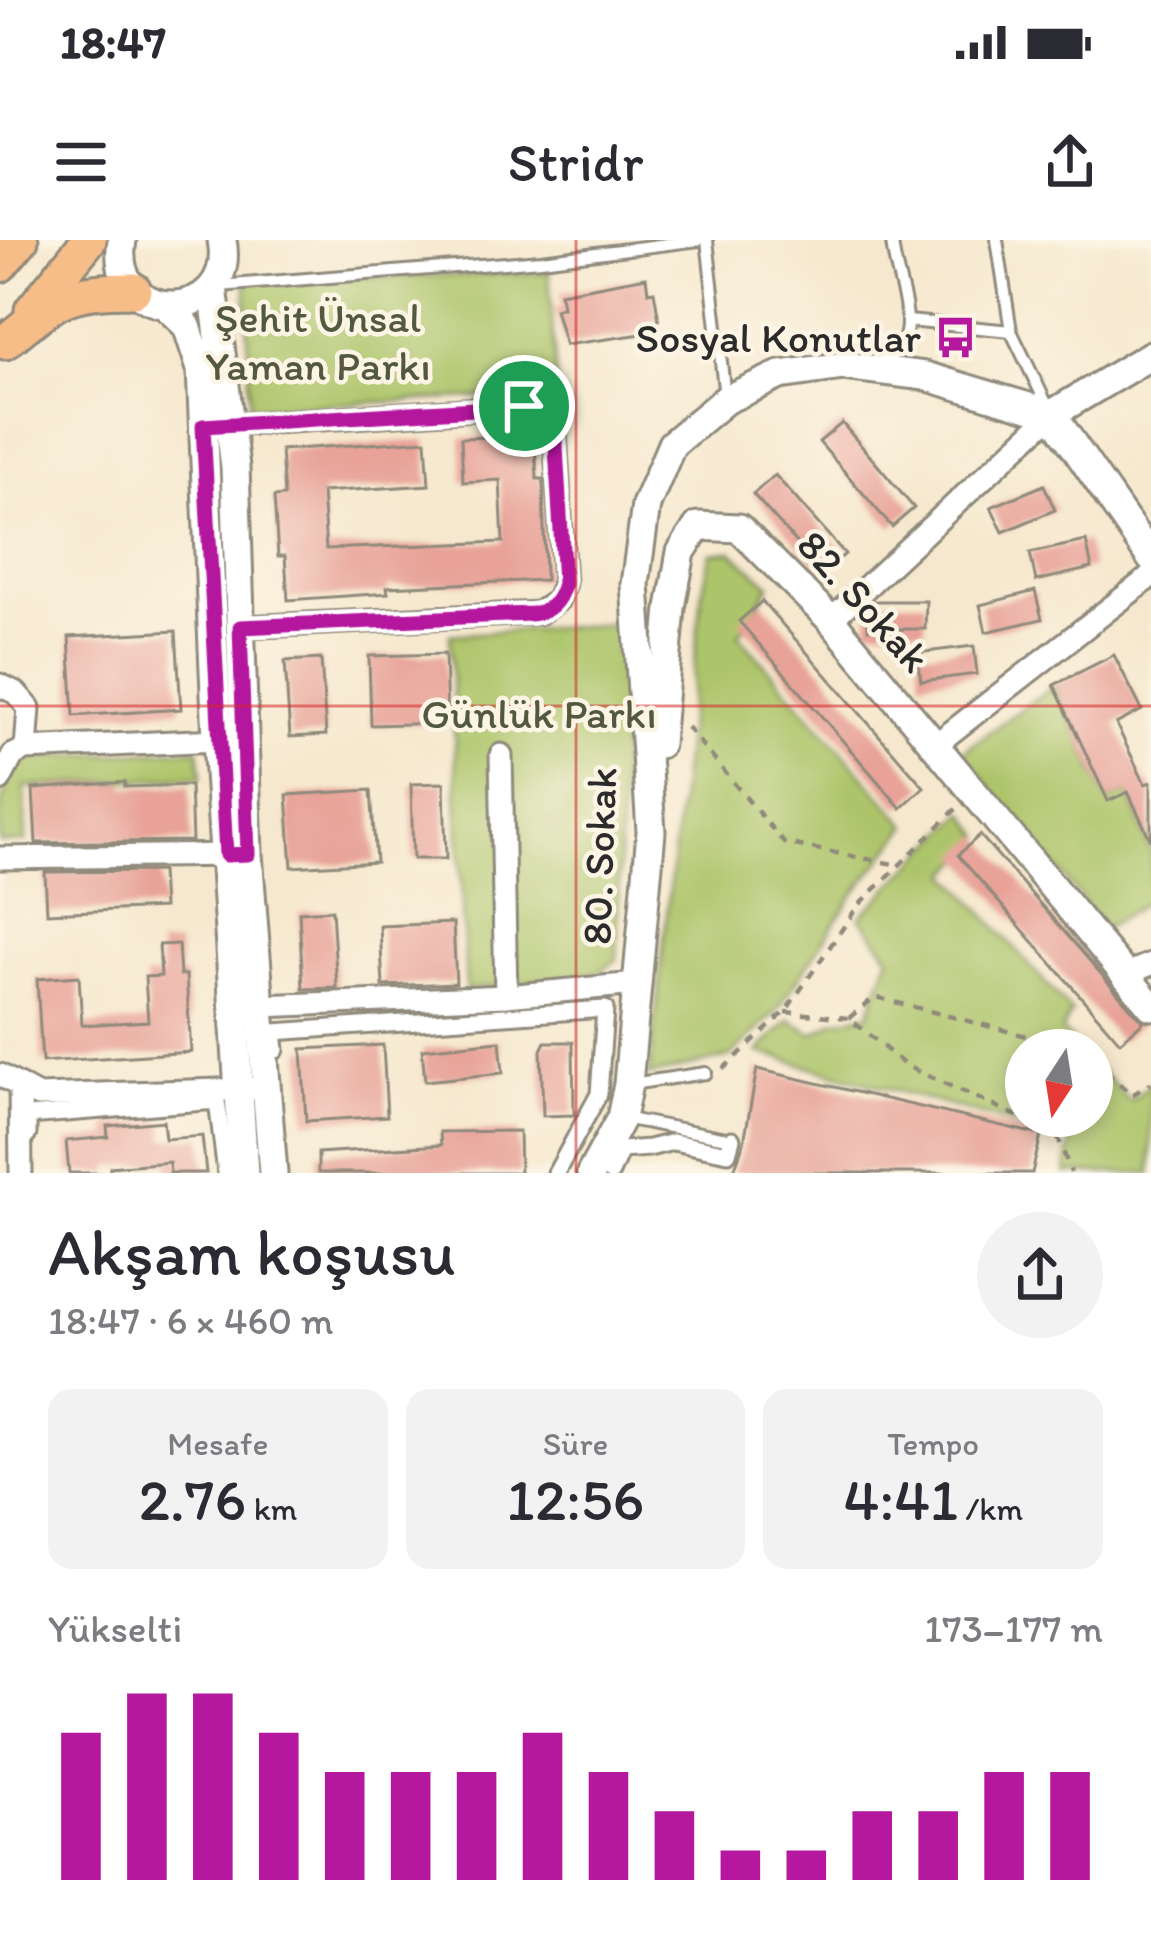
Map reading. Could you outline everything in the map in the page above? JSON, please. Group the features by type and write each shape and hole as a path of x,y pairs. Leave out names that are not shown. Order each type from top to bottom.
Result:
{"highway":[{"path":"0,265 21,240"},
{"path":"3,345 89,240"},
{"path":"3,345 58,299 96,290 134,290"}],"street":[{"path":"122,240 120,260 134,290 166,306 200,298 213,286 222,271 222,240"},
{"path":"213,286 218,740 261,1006 273,1173"},
{"path":"166,306 187,326 216,425 235,467 240,627 238,1090 244,1173"},
{"path":"831,620 1052,415 1151,355"},
{"name":"80. Sokak","path":"591,1173 621,1118 628,1084 651,832 635,584 646,505 672,444 725,400 780,375 844,366 926,376 1052,415"},
{"path":"216,425 534,406 549,416 555,430 564,583 558,600 539,613 240,627"},
{"path":"1052,415 1151,558"},
{"name":"82. Sokak","path":"651,832 671,608 681,552 698,526 740,528 831,620 1151,1006"},
{"path":"935,745 1151,576"},
{"path":"0,686 16,693 29,708 26,749"},
{"path":"0,780 14,755 26,749 218,740"},
{"path":"501,755 506,996"},
{"path":"0,858 237,855"},
{"path":"1124,975 1151,964"},
{"path":"261,1006 506,996 636,984"},
{"path":"284,1173 274,1032 605,1009 599,1094 556,1173"},
{"path":"10,1081 38,1096 268,1088"},
{"path":"10,1081 25,1173"},
{"path":"25,1173 28,1116 217,1101 226,1173"},
{"path":"611,1173 621,1150 673,1142 728,1153 732,1139"}],"lane":[{"path":"213,286 542,260 703,240 725,400"},
{"path":"844,366 882,363 899,352 908,337 892,240"},
{"path":"997,240 1011,331 1052,415"},
{"path":"908,321 1011,331"},
{"path":"628,1084 706,1073"},
{"path":"621,1118 732,1139"}],"path":[{"path":"687,727 784,843 899,865"},
{"path":"706,1073 720,1071 746,1051 785,1012 858,905 974,791"},
{"path":"849,1018 875,998 1005,1031"},
{"path":"785,1012 849,1018 906,1066 1057,1134 1071,1173"},
{"path":"1113,1078 1132,1095 1151,1083"}],"green space":[{"name":"Şehit Ünsal Yaman Parkı","path":"549,273 557,394 250,408 246,280"},
{"path":"731,551 770,585 739,635 908,826 852,897 776,1012 730,1057 649,1076 702,593 711,553"},
{"name":"Günlük Parkı","path":"625,623 617,959 601,972 466,990 450,635"},
{"path":"1054,685 1108,801 1128,792 1151,852 1151,899 1105,928 962,752"},
{"path":"199,749 202,776 25,787 26,842 0,843 7,784 29,758"},
{"path":"965,812 982,836 949,874 1071,1012 1063,1029 1005,1029 1005,1121 758,1052 790,1020 813,1034 834,1021 869,1014 890,956 860,917"},
{"path":"1113,1084 1130,1101 1151,1084 1151,1173 1066,1173 1071,1140 1060,1137 1113,1137"}],"building":[{"path":"646,277 648,292 654,291 656,332 565,345 555,309 562,307 560,293"},
{"path":"842,423 914,508 892,527 819,442"},
{"path":"491,437 492,443 535,442 537,479 543,479 545,580 387,587 388,593 288,600 285,556 278,556 274,497 284,496 281,450 426,440 429,485 322,492 326,549 503,542 500,480 463,482 461,438"},
{"path":"775,475 845,554 823,573 753,494"},
{"path":"1044,485 1055,510 1003,532 991,507"},
{"path":"1086,541 1092,568 1036,581 1030,553"},
{"path":"1035,591 1042,619 986,632 980,605"},
{"path":"762,601 924,787 901,808 739,621"},
{"path":"874,601 926,601 925,629 868,629 868,606"},
{"path":"176,631 181,709 74,716 69,637"},
{"path":"974,646 977,674 921,681 917,653"},
{"path":"445,654 447,723 371,725 369,656"},
{"path":"1114,655 1142,710 1116,724 1145,784 1151,782 1151,841 1128,792 1108,801 1054,685"},
{"path":"321,659 326,735 290,737 285,661"},
{"path":"125,782 125,787 190,785 192,841 36,843 33,789"},
{"path":"444,783 446,859 413,859 411,784"},
{"path":"371,790 376,862 292,867 287,795"},
{"path":"980,835 1143,1022 1120,1042 958,855"},
{"path":"161,871 163,908 47,913 45,872"},
{"path":"332,910 337,988 303,989 299,912"},
{"path":"453,923 456,983 383,986 380,926"},
{"path":"178,944 180,975 186,975 191,1052 42,1062 37,979 79,976 82,1025 148,1021 145,977 161,976 159,945"},
{"path":"500,1041 503,1073 425,1081 422,1049"},
{"path":"545,1042 573,1042 574,1115 543,1116 541,1050"},
{"path":"383,1045 387,1116 306,1121 302,1049"},
{"path":"757,1069 1005,1127 1005,1137 1041,1137 1032,1173 733,1173 744,1142"},
{"path":"163,1121 165,1139 202,1136 206,1173 170,1173 169,1162 110,1167 110,1173 69,1173 66,1141 108,1137 107,1126"},
{"path":"519,1131 520,1173 318,1173 318,1153 441,1145 440,1132"}],"place":[{"name":"Sosyal Konutlar","path":"955,337"}],"route":[{"path":"524,406 534,406 549,416 555,430 564,583 558,600 531,614 240,627 248,854 226,855 203,426 524,406"}]}
